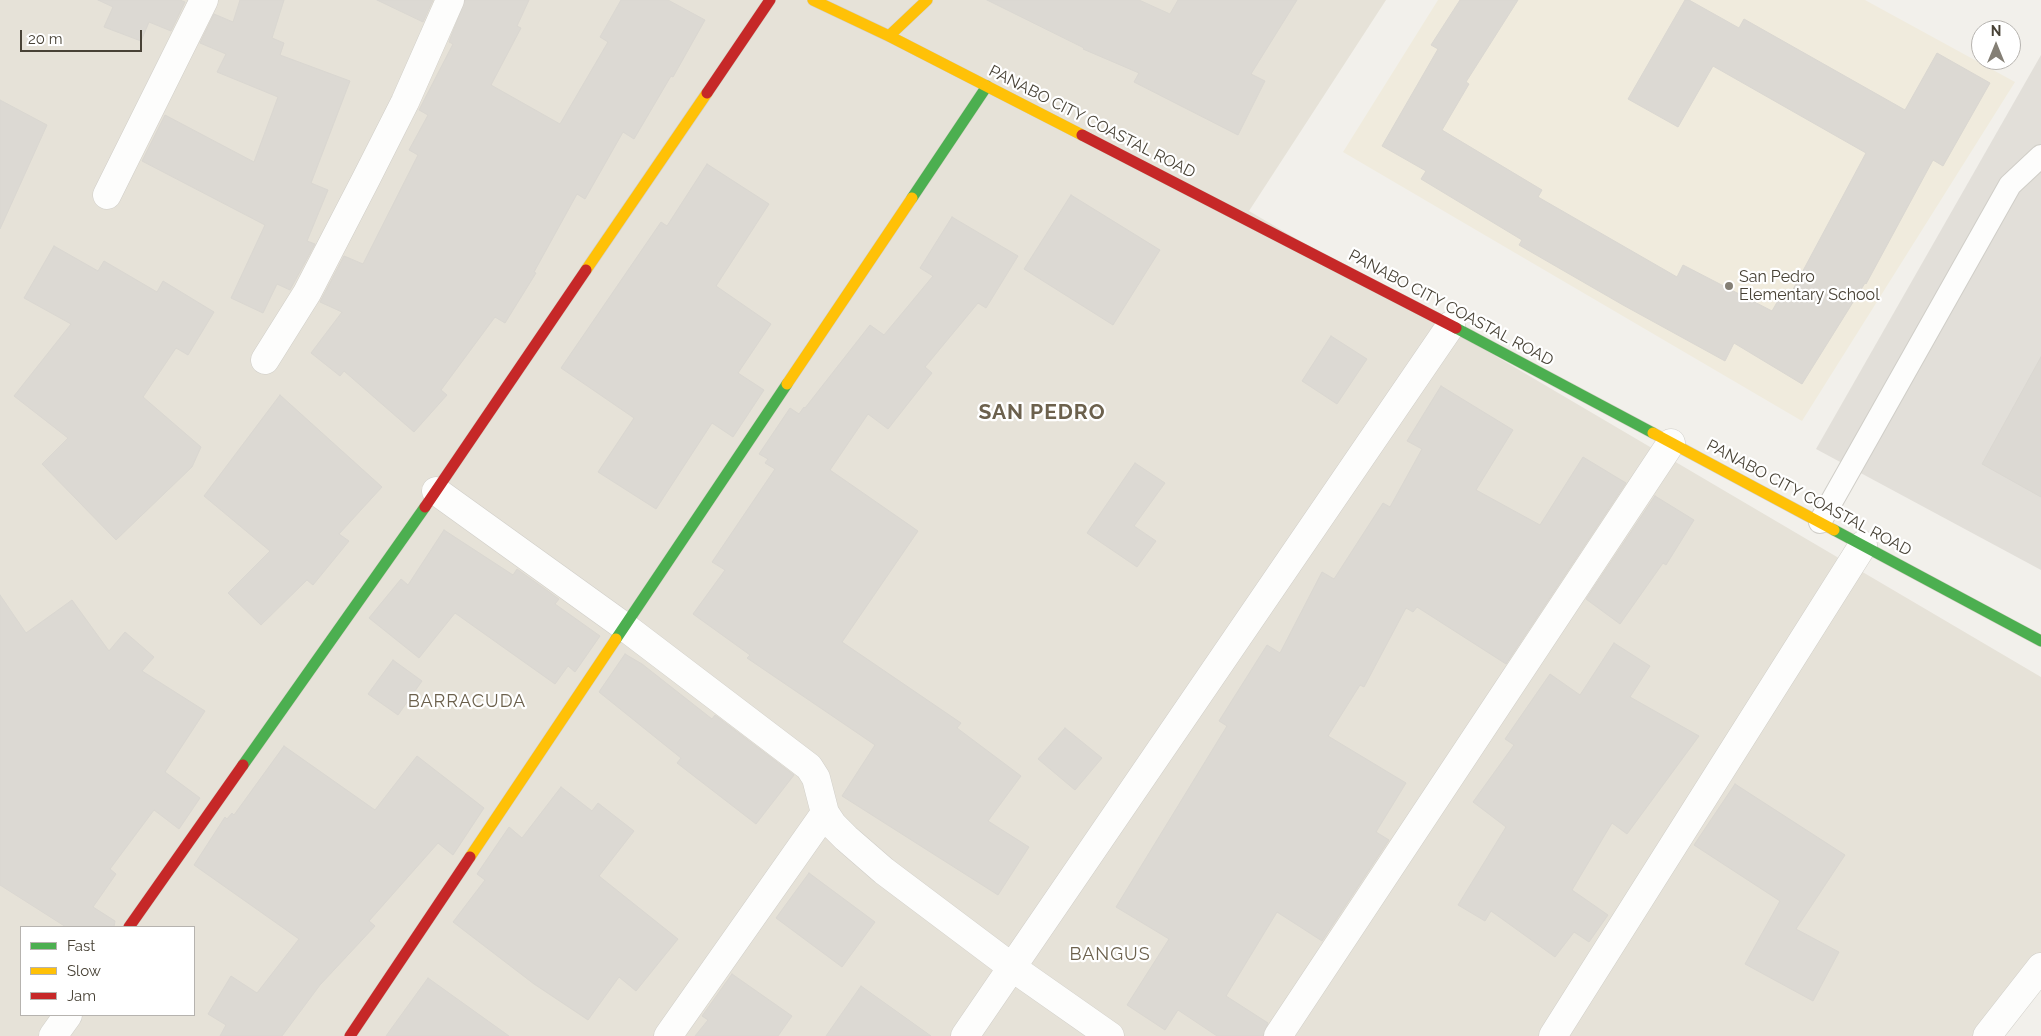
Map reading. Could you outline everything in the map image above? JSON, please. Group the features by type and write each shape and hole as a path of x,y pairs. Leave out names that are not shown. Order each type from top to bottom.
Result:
{"street":[{"path":"107,195 204,0"},
{"path":"265,360 307,293 366,179 405,102 450,0"},
{"path":"131,926 436,491 770,0"},
{"name":"PANABO CITY COASTAL ROAD","path":"813,0 889,36 1451,325 2041,640"},
{"path":"889,36 927,0"},
{"path":"350,1036 987,86"},
{"path":"965,1036 1451,325"},
{"path":"1278,1036 1671,443"},
{"path":"436,491 626,627 808,767 816,778 825,813 833,825 884,872 1012,968 1110,1036"},
{"path":"1553,1036 1863,545"},
{"path":"668,1036 825,813"},
{"path":"1987,1036 2041,967"},
{"path":"53,1036 67,1016"}],"lane":[{"path":"1820,522 2010,185 2041,156"}],"shaded area":[{"path":"0,0 1386,0 1249,211 2041,677 2041,979 1994,1036 0,1036"},
{"name":"San Pedro Elementary School","path":"1438,0 1865,0 1971,58 1971,70 1993,70 2015,82 1802,421 1343,152"},
{"path":"2041,55 2041,570 1816,449"}],"building":[{"path":"98,0 180,0 185,2 171,31 149,22 141,41 104,27 113,7"},
{"path":"240,0 284,0 272,38 284,43 280,55 350,81 311,183 328,190 307,241 315,244 290,290 277,284 263,313 231,298 265,225 142,161 165,115 254,162 278,97 217,72 226,54 200,43 214,14 233,22"},
{"path":"377,0 433,0 423,22"},
{"path":"465,0 529,0 517,26 521,28 491,85 560,124 608,42 600,37 621,0 668,0 705,20 673,77 671,76 634,139 623,132 585,199 577,194 534,272 536,273 505,323 495,317 441,390 447,395 414,432 344,371 340,376 311,353 342,312 320,302 344,256 363,264 418,155 409,150 428,115 419,110 453,44 449,42"},
{"path":"987,0 1139,0 1170,14 1178,0 1297,0 1251,74 1265,81 1238,135 1134,82 1139,73 1083,49"},
{"path":"1460,0 1518,0 1466,82 1469,84 1442,130 1542,190 1538,197 1677,277 1683,265 1772,311 1783,292 1790,295 1866,153 1713,66 1678,127 1628,99 1685,0 1689,0 1739,28 1744,19 1905,110 1937,53 1990,83 1943,166 1933,160 1866,284 1802,384 1734,343 1725,361 1623,305 1519,245 1522,240 1421,179 1426,171 1382,146 1438,49 1431,45"},
{"path":"0,100 47,125 0,229"},
{"path":"707,164 769,204 716,286 771,324 738,373 764,390 733,437 712,423 656,509 598,472 634,418 561,368 661,222 667,226"},
{"path":"1071,195 1160,250 1113,325 1024,269"},
{"path":"952,217 1018,256 986,308 978,303 925,367 932,373 888,429 868,414 830,470 918,531 842,642 961,723 957,728 1021,776 988,821 1029,847 998,895 842,796 875,745 747,658 750,655 693,614 725,570 712,562 775,469 765,463 768,459 759,454 790,408 799,414 805,408 870,325 884,335 933,276 920,268"},
{"path":"54,246 98,271 104,261 157,292 163,281 214,312 188,355 176,348 143,397 201,447 192,467 116,540 42,464 68,438 14,396 71,324 24,298"},
{"path":"1331,336 1367,359 1337,404 1302,381"},
{"path":"2041,357 2041,497 1982,464"},
{"path":"1441,386 1513,430 1476,490 1540,525 1583,457 1626,483 1506,664 1417,607 1413,612 1406,608 1364,687 1360,685 1328,736 1406,783 1376,832 1389,840 1322,941 1277,912 1226,996 1268,1023 1263,1036 1217,1036 1178,1010 1165,1030 1127,1005 1169,939 1116,907 1227,726 1219,721 1267,645 1280,653 1322,572 1334,579 1383,503 1390,507 1422,449 1407,441"},
{"path":"280,395 382,487 339,534 349,541 313,585 307,580 261,625 228,593 270,551 204,496"},
{"path":"1135,463 1165,483 1134,526 1156,541 1137,567 1087,533"},
{"path":"1655,496 1694,520 1666,565 1663,563 1620,624 1586,599"},
{"path":"444,530 513,575 517,569 559,599 555,604 600,636 575,672 568,666 555,684 455,613 419,658 369,618 401,579 408,585"},
{"path":"0,595 26,633 72,600 109,651 125,632 154,657 142,671 205,711 165,772 200,798 179,829 154,810 110,869 116,874 93,907 115,921 114,926 64,926 0,885"},
{"path":"1614,643 1650,666 1630,697 1699,736 1627,834 1612,823 1572,890 1608,915 1589,942 1574,932 1555,957 1491,911 1485,921 1458,905 1506,827 1473,802 1514,745 1505,739 1550,674 1580,695"},
{"path":"625,654 642,664 712,719 715,715 794,775 756,824 677,763 681,758 599,692"},
{"path":"393,660 422,681 398,715 368,694"},
{"path":"1065,728 1102,758 1075,790 1038,759"},
{"path":"284,746 375,810 417,756 484,808 453,855 438,843 369,921 375,926 320,985 282,1036 220,1036 226,1025 208,1014 231,976 257,993 299,939 194,865 225,817 227,819 232,813 234,815"},
{"path":"1735,784 1845,855 1796,929 1839,952 1813,1001 1745,964 1780,901 1694,845"},
{"path":"561,787 592,811 598,803 634,831 599,876 678,939 636,991 619,977 588,1020 534,984 453,922 485,880 477,874 509,827 522,838"},
{"path":"809,873 875,922 842,967 776,918"},
{"path":"732,974 792,1016 778,1036 695,1036 708,1020 702,1016"},
{"path":"428,978 509,1036 386,1036"},
{"path":"861,986 931,1036 826,1036"}],"traffic: fast":[{"path":"912,198 987,86"},
{"path":"1456,328 1653,433"},
{"path":"616,639 787,384"},
{"path":"243,765 425,507"},
{"path":"1834,530 2041,641"}],"traffic: slow":[{"path":"813,0 889,36 1082,135"},
{"path":"889,36 927,0"},
{"path":"586,270 707,93"},
{"path":"787,384 912,198"},
{"path":"1653,433 1834,530"},
{"path":"470,857 616,639"}],"traffic: jam":[{"path":"707,93 770,0"},
{"path":"1082,135 1456,328"},
{"path":"425,507 586,270"},
{"path":"130,926 243,765"},
{"path":"350,1036 470,857"}],"place":[{"name":"San Pedro Elementary School","path":"1729,286"}],"district":[{"name":"SAN PEDRO","path":"1042,413"},
{"name":"BARRACUDA","path":"467,702"},
{"name":"BANGUS","path":"1110,955"}]}
